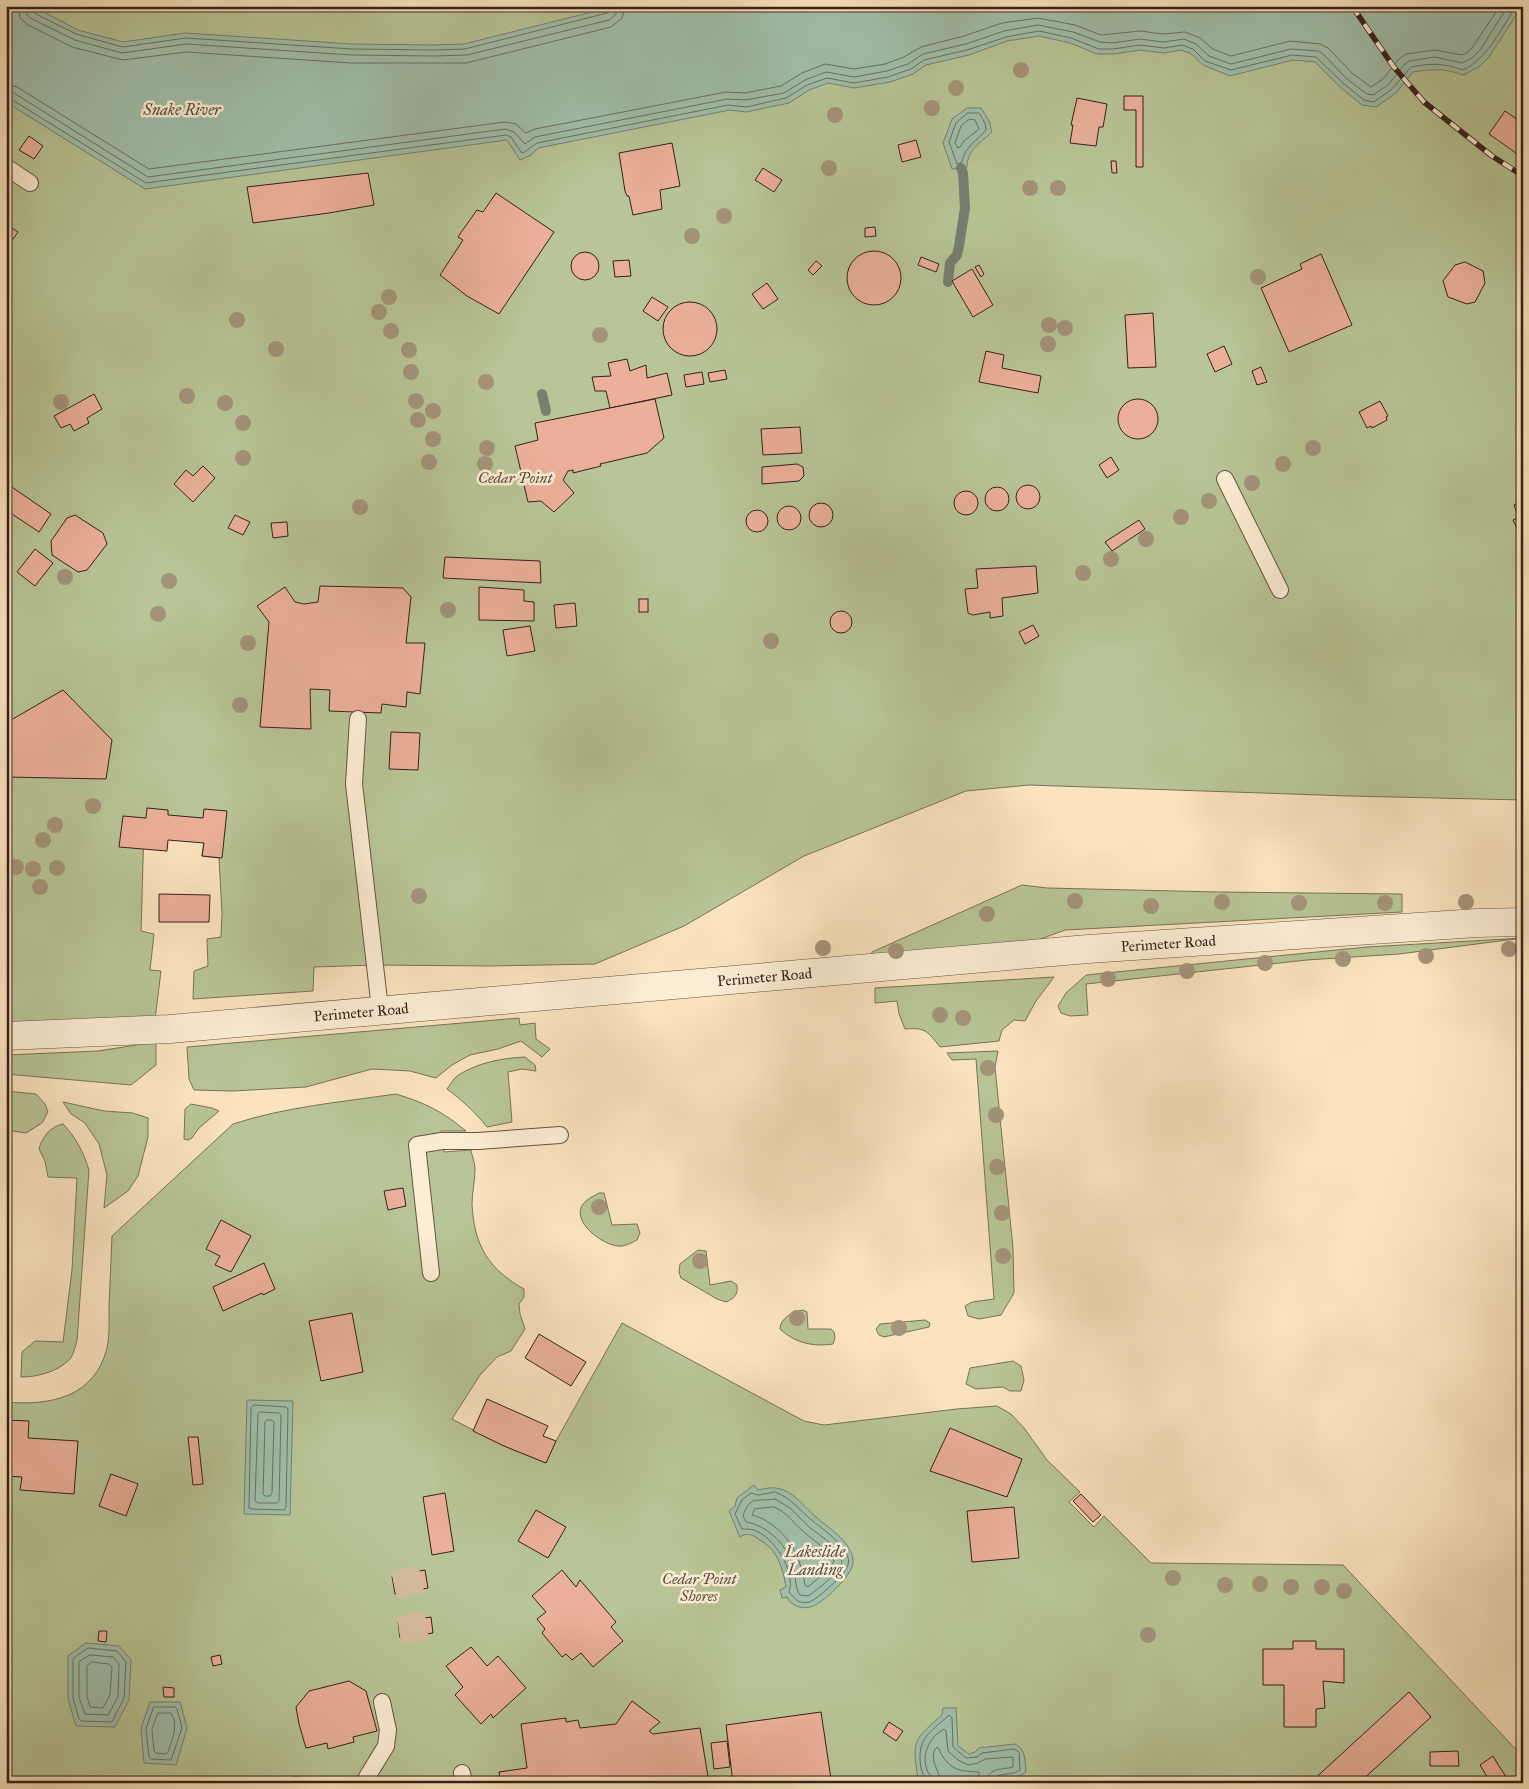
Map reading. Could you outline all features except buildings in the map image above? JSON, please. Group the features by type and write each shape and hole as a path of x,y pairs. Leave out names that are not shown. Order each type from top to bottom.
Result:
{"street":[{"name":"Perimeter Road","path":"6,1036 170,1029 1088,948 1477,923 1523,922"}],"lane":[{"path":"6,167 30,183"},
{"path":"1225,479 1280,590"},
{"path":"358,719 354,784 380,1009"},
{"path":"431,1274 417,1145 442,1141 478,1141 560,1135"},
{"path":"366,1783 367,1777 386,1746 388,1730 382,1702"}],"green space":[{"name":"Cedar Point","path":"6,6 1523,6 1523,800 1029,785 966,791 804,856 684,926 595,964 314,967 313,991 193,999 194,971 208,966 207,939 221,937 222,913 219,858 202,856 205,834 144,827 141,931 154,934 150,970 161,971 155,1019 6,1024"},
{"path":"1022,885 1047,888 1402,894 1402,912 1065,930 1014,949 870,961 872,952"},
{"path":"1523,938 1399,954 1307,960 1086,984 1088,1015 1070,1016 1061,1013 1058,1006 1066,993 1086,975 1367,947"},
{"path":"1054,977 1036,1001 1025,1021 1014,1020 1002,1030 999,1041 940,1047 926,1032 918,1029 905,1029 899,1014 897,1001 875,1003 875,988"},
{"path":"519,1018 520,1025 535,1023 536,1039 550,1049 542,1057 521,1041 498,1049 470,1055 452,1065 436,1078 410,1071 372,1069 306,1087 233,1091 194,1090 189,1079 187,1047"},
{"path":"156,1042 156,1065 131,1085 6,1074 6,1055 98,1051"},
{"path":"998,1051 995,1067 1013,1248 1014,1293 1001,1315 979,1319 968,1316 965,1306 972,1302 994,1299 976,1059 952,1060 947,1053"},
{"path":"525,1057 535,1065 536,1071 522,1069 508,1072 512,1122 487,1127 468,1106 447,1089 453,1080 464,1071 498,1060"},
{"path":"6,1091 36,1094 45,1104 48,1112 42,1123 26,1133 6,1130"},
{"name":"Cedar Point Shores","path":"396,1094 433,1108 466,1131 441,1131 444,1152 471,1150 475,1164 472,1200 473,1219 480,1244 492,1264 501,1273 524,1289 524,1297 519,1304 525,1329 511,1351 497,1357 480,1375 452,1419 504,1446 546,1463 556,1441 622,1323 804,1421 824,1425 997,1406 1011,1414 1024,1428 1047,1460 1080,1492 1069,1502 1094,1527 1104,1516 1151,1563 1343,1565 1523,1757 1523,1783 6,1783 6,1402 23,1403 55,1400 82,1388 92,1378 101,1365 108,1343 112,1236 233,1124 293,1109"},
{"path":"63,1102 104,1111 133,1113 148,1118 148,1137 138,1176 128,1191 104,1208 107,1175 99,1144 85,1123 71,1114"},
{"path":"191,1104 219,1111 188,1140 184,1139 185,1109"},
{"path":"63,1124 79,1145 89,1170 77,1341 70,1358 59,1368 40,1375 21,1377 22,1352 35,1341 63,1342 72,1270 77,1178 48,1177 45,1161 39,1149 42,1140 48,1133 55,1127"},
{"path":"599,1193 604,1193 612,1225 637,1224 640,1233 637,1240 623,1246 612,1245 599,1238 586,1227 580,1214 581,1208 586,1201"},
{"path":"698,1250 706,1251 710,1285 731,1281 737,1285 736,1294 732,1299 726,1302 717,1299 681,1278 679,1272 680,1264"},
{"path":"803,1310 807,1312 808,1329 831,1329 834,1332 835,1338 833,1344 818,1345 805,1343 792,1338 780,1329 782,1322 791,1314"},
{"path":"925,1320 930,1323 929,1327 884,1337 879,1335 876,1329 880,1324"},
{"path":"1013,1361 1021,1366 1024,1380 1021,1391 1010,1391 1003,1387 976,1389 966,1384 970,1368"}],"water":[{"name":"Snake River","path":"6,6 32,6 78,30 123,42 185,33 352,44 434,45 464,44 616,6 1522,6 1489,57 1479,67 1463,75 1438,70 1413,72 1396,93 1376,107 1362,105 1340,87 1315,62 1293,60 1230,76 1203,65 1190,53 1181,50 1164,53 1140,50 1097,54 1070,43 1039,36 1007,41 969,55 926,65 913,74 890,82 854,88 828,83 809,90 789,103 746,112 730,110 538,148 531,155 520,160 507,140 145,189 6,102"},
{"path":"967,108 981,108 989,121 992,132 972,151 967,167 952,169 943,143 952,119"},
{"path":"247,1400 293,1401 290,1515 244,1514"},
{"name":"Lakeslide Landing","path":"754,1485 758,1490 776,1488 793,1495 838,1535 851,1552 853,1565 850,1572 832,1593 813,1606 806,1608 798,1607 791,1603 787,1597 782,1598 780,1590 786,1587 782,1570 775,1554 766,1544 753,1536 746,1535 740,1537 729,1511 735,1506 737,1498"},
{"path":"86,1643 119,1646 131,1660 129,1700 115,1727 76,1726 68,1699 68,1656"},
{"path":"150,1702 180,1702 187,1728 176,1765 144,1763 141,1728"},
{"path":"956,1707 958,1746 969,1754 979,1748 1015,1744 1023,1752 1026,1772 1006,1780 978,1783 925,1783 918,1778 915,1756 917,1741 942,1715 943,1708"}],"waterway":[{"path":"948,282 950,263 957,255 965,208 961,168"},
{"path":"542,394 546,411"}],"tunnel":[{"path":"394,1585 427,1578"},
{"path":"399,1630 432,1625"}],"railway":[{"path":"1352,6 1393,66 1424,102 1492,156 1523,176"}]}
